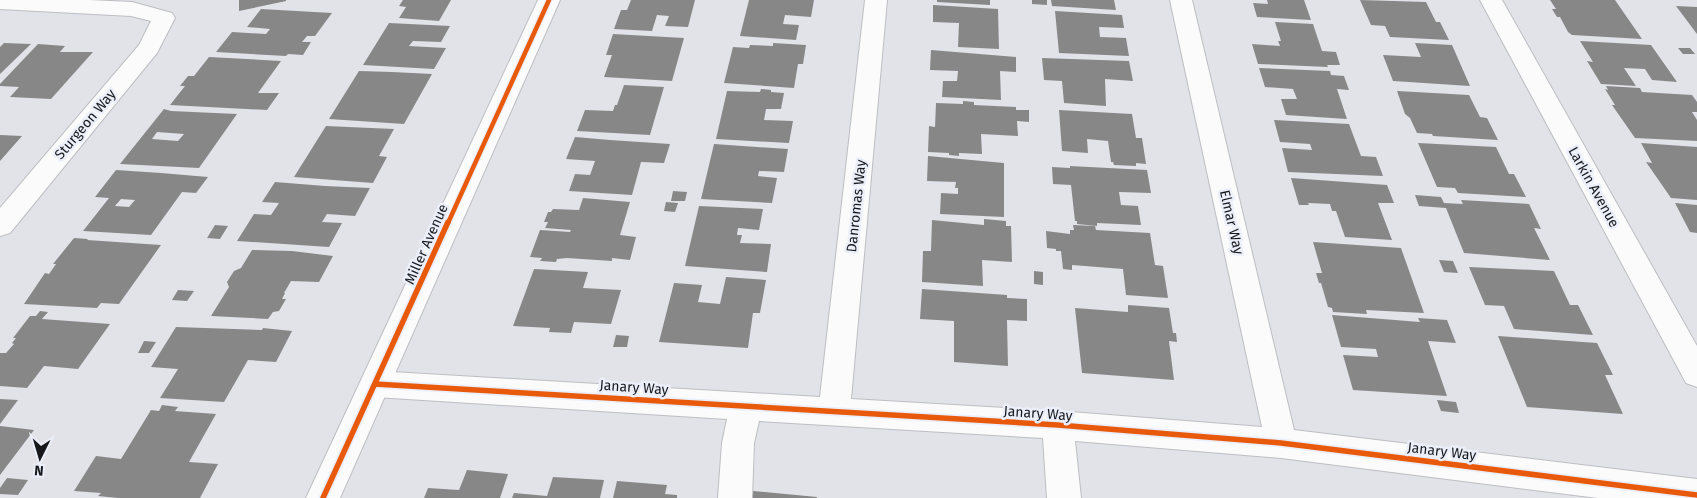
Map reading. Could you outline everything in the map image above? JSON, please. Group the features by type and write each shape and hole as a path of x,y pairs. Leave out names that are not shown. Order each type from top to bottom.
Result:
{"street":[{"name":"Miller Avenue","path":"323,498 549,0"},
{"name":"Danromas Way","path":"834,411 876,0"},
{"name":"Elmar Way","path":"1181,0 1281,443"},
{"name":"Larkin Avenue","path":"1491,0 1697,374"},
{"name":"Sturgeon Way","path":"0,2 132,9 164,18 150,48 0,226"},
{"name":"Janary Way","path":"375,384 1058,425 1281,443 1697,495"},
{"path":"735,498 738,443 746,406"},
{"path":"1058,425 1064,498"}],"building":[{"path":"239,0 286,0 286,1 239,11"},
{"path":"403,0 451,0 439,21 399,18 406,7 399,6"},
{"path":"631,0 695,0 688,27 665,26 669,16 657,15 652,31 614,29 621,10 627,10"},
{"path":"749,0 814,0 811,17 785,15 783,24 799,25 796,40 740,36"},
{"path":"937,0 990,0 990,5 937,2"},
{"path":"1032,0 1047,0 1047,5 1032,4"},
{"path":"1051,0 1114,0 1116,10 1052,6"},
{"path":"1267,0 1304,0 1311,20 1257,17 1253,3 1268,4"},
{"path":"1360,0 1426,2 1436,22 1440,22 1449,40 1390,37 1385,26 1371,25"},
{"path":"1550,0 1615,0 1642,39 1572,35 1568,32 1560,17 1557,17 1552,9 1556,9"},
{"path":"933,5 998,9 999,49 958,47 959,23 933,22"},
{"path":"1676,6 1697,7 1697,34"},
{"path":"261,9 332,13 315,36 307,36 302,42 311,42 303,55 288,54 286,56 216,52 232,32 266,34 270,29 247,27"},
{"path":"1055,11 1122,15 1124,28 1099,27 1100,37 1126,38 1129,56 1059,53"},
{"path":"1275,22 1313,24 1322,51 1336,52 1340,65 1327,65 1328,67 1258,64 1252,44 1280,46 1278,41 1281,41"},
{"path":"389,23 450,26 441,42 413,41 409,46 446,48 434,69 363,65"},
{"path":"613,34 684,38 672,81 604,77 612,55 606,55"},
{"path":"1580,41 1651,45 1677,82 1652,80 1645,69 1624,68 1636,86 1601,84 1587,61 1593,62"},
{"path":"4,43 31,44 0,74 0,47"},
{"path":"773,43 806,45 803,64 798,64 794,88 724,83 733,47 749,48 750,45 773,46"},
{"path":"1415,43 1452,45 1470,86 1393,81 1383,55 1421,57"},
{"path":"38,44 65,46 60,52 93,52 51,99 10,97 19,87 0,86 0,84"},
{"path":"1678,48 1690,48 1695,54 1683,54"},
{"path":"931,50 1016,57 1016,72 1000,71 1001,100 942,97 943,81 957,81 958,71 930,70"},
{"path":"209,57 281,61 258,93 279,93 267,110 170,105 185,86 180,86 188,76 194,76"},
{"path":"1042,58 1129,61 1133,81 1105,79 1106,106 1064,103 1062,81 1044,80"},
{"path":"1259,68 1330,71 1331,75 1344,76 1349,90 1337,89 1347,119 1286,115 1281,99 1297,99 1293,89 1265,87"},
{"path":"359,71 432,74 404,124 329,119"},
{"path":"624,85 664,87 650,135 577,131 585,110 613,111"},
{"path":"1606,86 1640,88 1642,92 1692,95 1697,102 1697,112 1692,112 1697,120 1697,141 1635,138 1612,105 1615,105 1605,89 1608,90"},
{"path":"761,89 784,93 781,109 766,109 764,120 793,121 789,143 716,139 727,91 760,92"},
{"path":"1397,91 1469,95 1480,117 1487,118 1498,140 1433,136 1432,134 1417,133 1410,118 1405,114"},
{"path":"963,101 974,102 974,105 1016,107 1016,110 1029,110 1029,122 1017,121 1018,136 981,134 982,154 959,153 959,156 949,155 949,153 928,152 929,126 935,127 936,103 963,104"},
{"path":"164,109 171,111 237,114 199,168 120,164","holes":["157,132 184,134 178,141 152,139"]},
{"path":"1059,110 1132,114 1136,138 1142,138 1146,164 1136,163 1136,166 1114,165 1111,162 1108,141 1087,139 1088,153 1062,151"},
{"path":"1274,120 1349,124 1361,156 1376,157 1383,176 1288,172 1282,148 1312,150 1310,144 1280,142"},
{"path":"326,126 394,129 379,156 387,157 373,183 294,177"},
{"path":"0,135 22,136 0,161"},
{"path":"575,137 670,144 664,163 641,162 632,195 569,191 575,174 590,175 595,161 566,159"},
{"path":"1418,143 1496,147 1509,174 1514,174 1526,197 1458,193 1455,188 1437,187"},
{"path":"1641,143 1697,147 1697,200 1671,198 1646,162 1652,163"},
{"path":"714,144 788,149 784,172 759,171 758,176 777,178 772,203 701,199"},
{"path":"928,156 1004,163 1004,217 940,214 941,193 958,194 958,188 955,188 956,182 927,181"},
{"path":"1070,166 1147,170 1151,193 1119,192 1121,205 1138,206 1141,225 1097,223 1097,226 1077,224 1077,221 1075,221 1071,185 1053,184 1052,167 1070,168"},
{"path":"116,170 208,177 196,193 182,192 151,235 83,231 109,198 95,197","holes":["121,199 135,200 129,207 115,206"]},
{"path":"1291,178 1387,185 1394,203 1378,203 1392,240 1345,237 1336,211 1332,211 1330,204 1308,203 1309,205 1299,205"},
{"path":"275,182 370,188 355,216 327,214 322,222 342,223 329,247 237,241 254,214 271,215 279,203 262,202"},
{"path":"673,191 687,192 685,201 671,201"},
{"path":"1415,195 1441,197 1444,203 1463,204 1461,200 1529,204 1541,229 1534,228 1550,260 1464,253 1446,208 1419,206"},
{"path":"583,198 630,202 620,235 636,237 630,260 612,258 612,261 567,258 557,259 556,262 540,261 542,258 530,257 540,230 570,232 571,230 545,228 548,222 544,222 548,212 551,212 553,209 579,210"},
{"path":"666,202 678,203 675,212 664,211"},
{"path":"1675,203 1697,205 1697,233 1690,232"},
{"path":"699,206 763,209 759,230 738,228 737,235 742,235 740,243 771,244 767,272 685,266"},
{"path":"984,219 1006,221 1006,226 1011,226 1012,262 982,260 983,286 922,282 923,251 931,251 932,220 984,225"},
{"path":"215,225 228,226 220,239 207,238"},
{"path":"1073,225 1095,226 1096,230 1150,233 1155,265 1163,266 1168,298 1126,295 1123,269 1072,265 1072,270 1063,269 1061,251 1047,248 1046,231 1070,234 1070,230 1074,230"},
{"path":"74,238 161,245 119,304 101,303 97,308 24,304 45,273 49,274 56,264 53,264"},
{"path":"1313,242 1401,248 1424,313 1366,310 1367,314 1333,312 1332,308 1328,307 1316,273 1322,273"},
{"path":"252,250 292,251 333,256 319,282 291,281 282,299 286,299 279,311 273,312 268,319 211,316 229,287 227,282 234,271 241,268"},
{"path":"1439,260 1453,261 1458,273 1444,272"},
{"path":"1469,267 1554,271 1570,305 1578,305 1593,335 1514,329 1504,306 1485,305"},
{"path":"534,269 588,272 583,288 621,290 611,324 574,322 571,333 549,332 550,328 513,326"},
{"path":"1034,271 1043,272 1043,285 1034,284"},
{"path":"726,277 766,280 760,313 753,313 748,348 659,342 674,283 702,285 698,302 720,304"},
{"path":"922,289 1007,295 1007,298 1027,299 1027,321 1007,320 1008,366 954,362 954,321 920,319"},
{"path":"178,290 194,291 187,301 172,300"},
{"path":"1128,305 1169,308 1173,333 1176,333 1177,342 1169,341 1174,380 1082,373 1075,308 1128,312"},
{"path":"40,311 48,312 42,319 110,324 78,369 44,366 27,388 0,386 0,353 6,353 14,344 12,343 16,338 13,338 30,316 36,316"},
{"path":"1332,315 1420,322 1418,318 1447,320 1456,343 1428,341 1447,396 1353,390 1343,355 1378,357 1376,349 1341,347"},
{"path":"176,327 262,330 263,328 292,331 276,362 248,360 224,402 160,398 178,369 151,367"},
{"path":"616,335 629,336 627,347 613,347"},
{"path":"1498,336 1597,343 1613,375 1605,375 1623,414 1527,407"},
{"path":"144,341 156,342 149,353 138,353"},
{"path":"0,399 18,400 0,424"},
{"path":"1437,400 1456,402 1459,413 1441,411"},
{"path":"162,405 178,407 175,411 216,414 189,462 218,464 200,498 118,498 98,496 101,493 74,491 96,456 121,459 151,410 159,411"},
{"path":"0,426 34,430 0,475"},
{"path":"467,470 508,474 500,498 424,498 428,488 459,490"},
{"path":"553,477 604,480 600,498 512,498 514,493 547,496"},
{"path":"7,478 28,480 18,495 0,494 0,488"},
{"path":"617,481 667,485 665,494 677,495 677,498 613,498"},
{"path":"753,491 817,497 817,498 752,498"}],"cycle path":[{"path":"323,498 549,0"},
{"path":"375,384 1058,425 1281,443 1697,495"}]}
